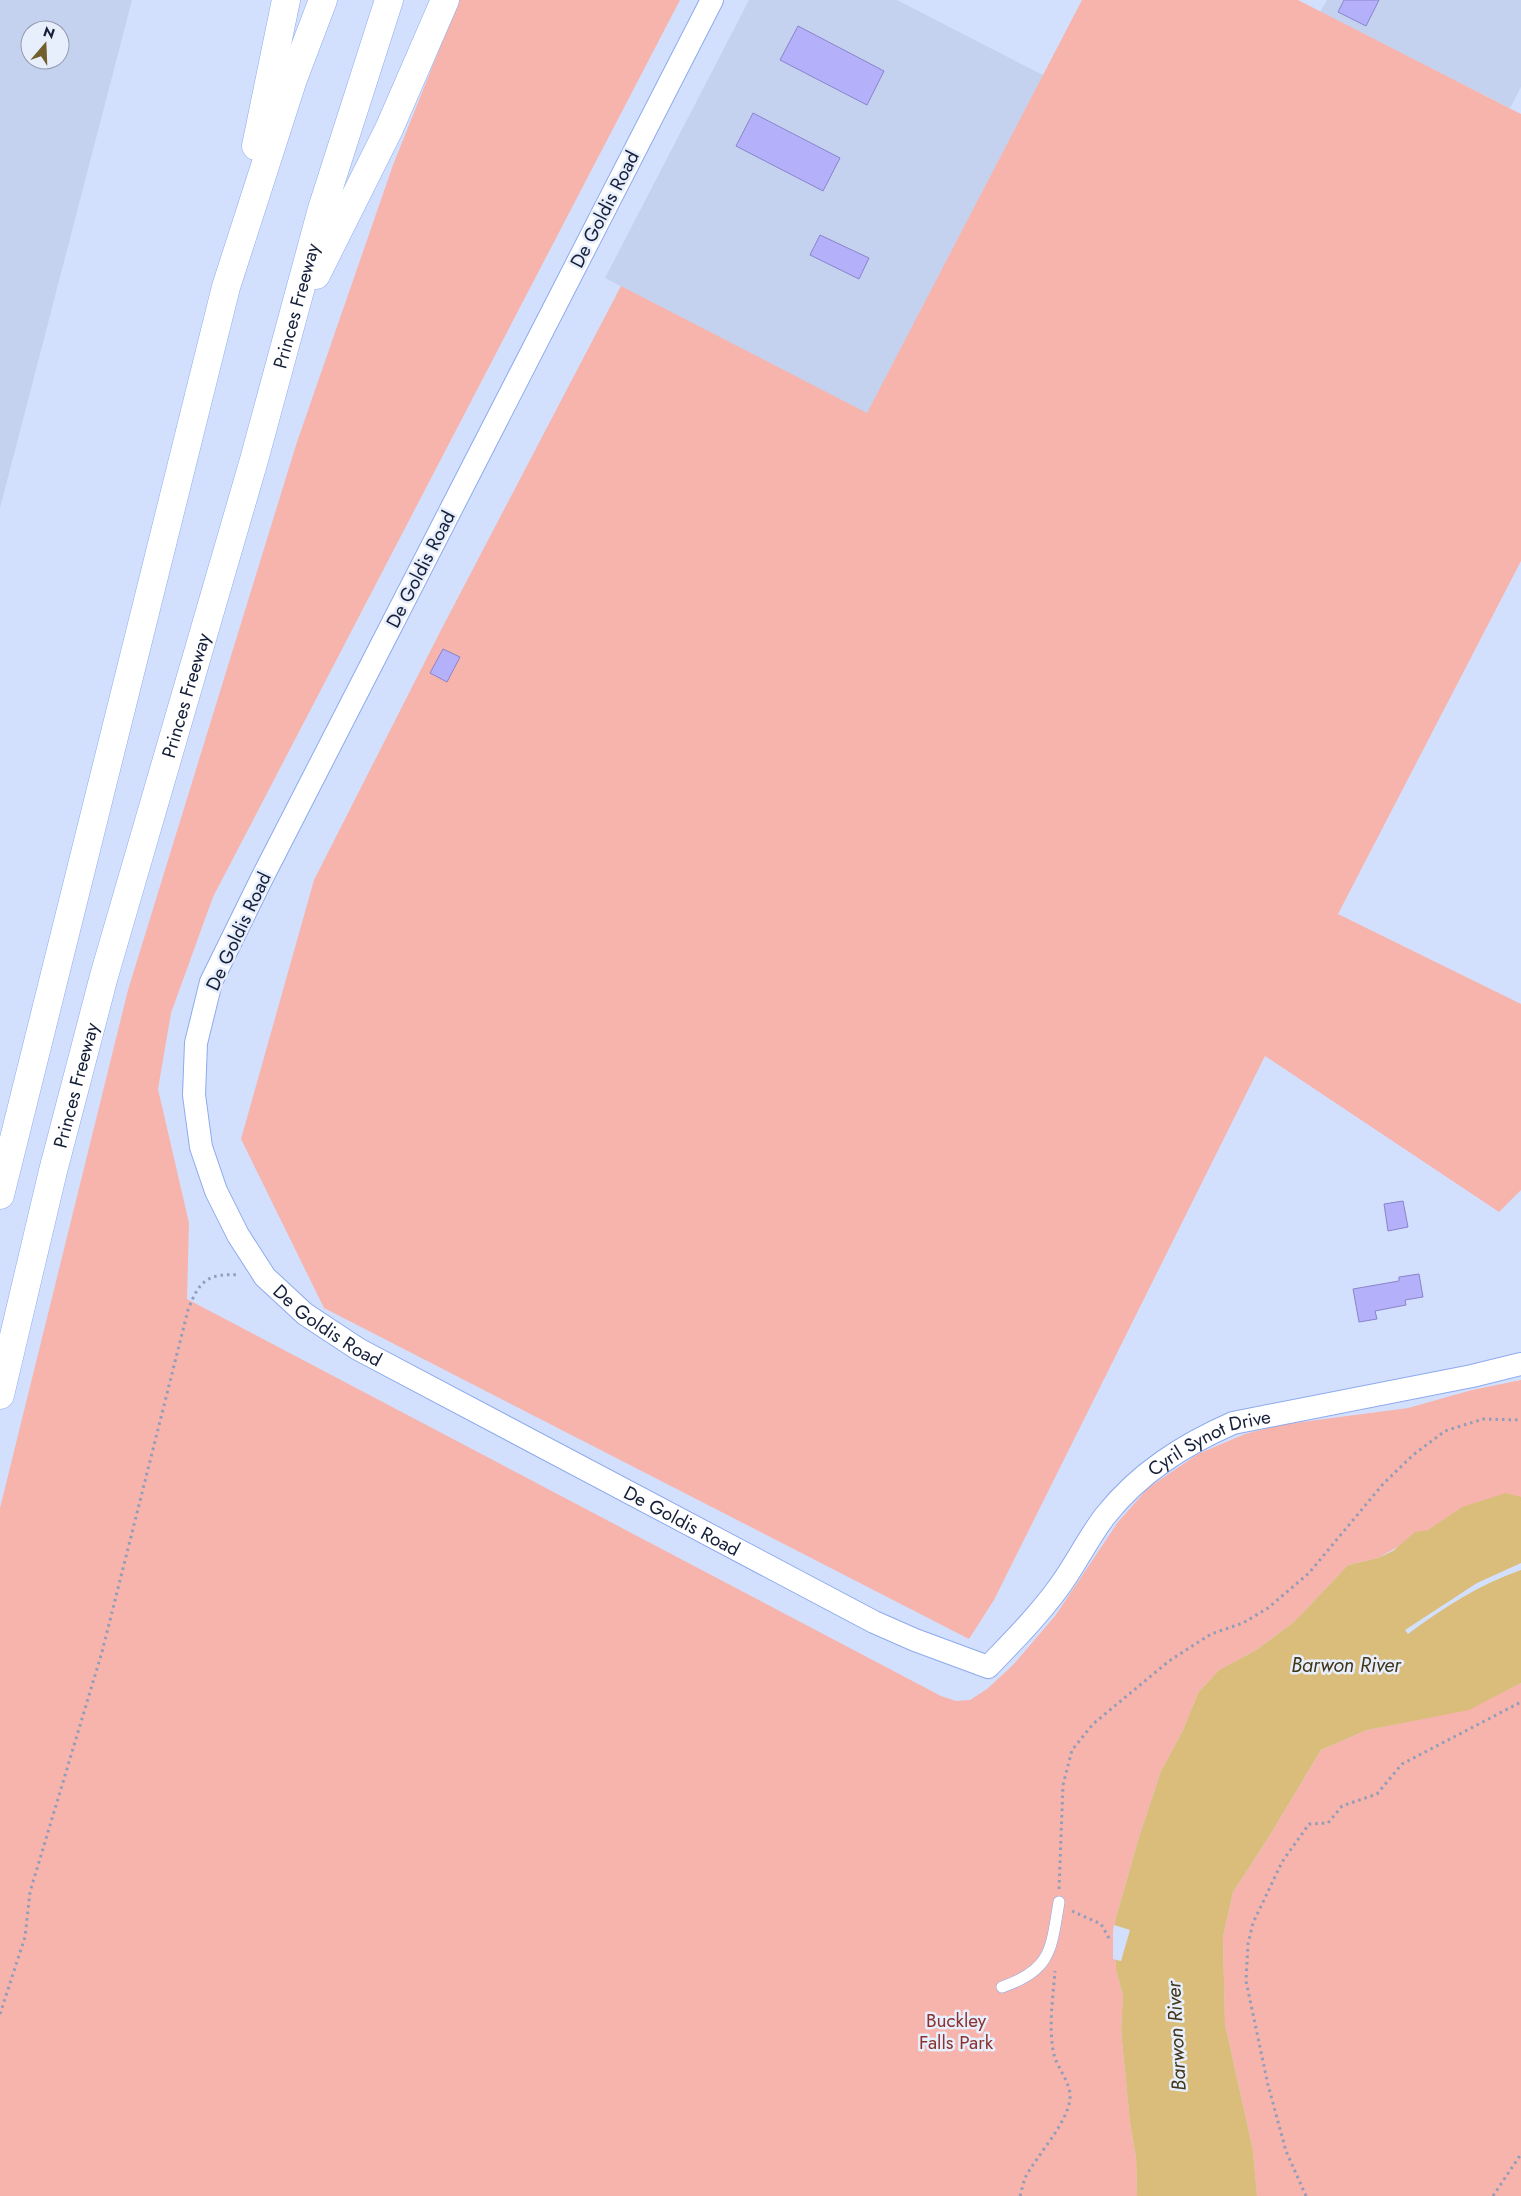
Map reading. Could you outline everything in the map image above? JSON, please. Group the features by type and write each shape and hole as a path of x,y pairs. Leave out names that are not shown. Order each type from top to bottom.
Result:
{"highway":[{"path":"0,1195 226,287 286,0"},
{"path":"226,287 293,79 323,0"},
{"name":"Princes Freeway","path":"0,1395 53,1171 104,976 251,469 322,209 389,0"},
{"path":"287,332 389,129 445,0"}],"street":[{"name":"De Goldis Road","path":"712,0 262,878 212,982 196,1043 194,1096 201,1147 216,1191 238,1235 265,1277 305,1314 358,1349 874,1622 915,1640 988,1667"},
{"name":"Cyril Synot Drive","path":"988,1667 1038,1615 1060,1586 1104,1517 1134,1483 1162,1461 1199,1438 1233,1423 1463,1378 1521,1364"}],"lane":[{"path":"1002,1987 1022,1980 1046,1960 1054,1934 1059,1902"}],"path":[{"path":"0,2014 25,1937 30,1892 102,1652 188,1310 196,1289 210,1277 233,1274 265,1277"},
{"path":"1110,1940 1101,1924 1075,1913 1059,1902 1063,1785 1072,1750 1093,1724 1169,1661 1211,1634 1243,1623 1268,1608 1309,1573 1383,1484 1413,1455 1445,1431 1483,1419 1521,1420"},
{"path":"1306,2196 1286,2151 1268,2086 1246,1981 1248,1944 1253,1923 1282,1862 1309,1824 1328,1823 1342,1806 1377,1794 1402,1764 1521,1702"},
{"path":"1020,2196 1025,2178 1052,2138 1063,2118 1070,2098 1068,2084 1054,2055 1051,2038 1055,1969 1046,1960"},
{"path":"1492,2196 1521,2154"}],"shaded area":[{"path":"0,0 132,0 0,508"},
{"path":"749,0 897,0 1043,75 867,414 605,278"},
{"path":"1327,0 1521,0 1521,87 1510,108 1320,12"}],"green space":[{"name":"Buckley Falls Park","path":"459,0 680,0 213,897 171,1013 158,1089 189,1223 187,1299 941,1696 956,1701 970,1700 987,1689 1013,1665 1055,1616 1118,1522 1148,1488 1198,1454 1245,1434 1279,1425 1408,1408 1472,1390 1521,1380 1521,1497 1428,1530 1378,1558 1348,1565 1294,1622 1256,1650 1219,1670 1198,1693 1183,1730 1161,1771 1139,1837 1115,1921 1116,1970 1123,1996 1121,2030 1130,2123 1136,2158 1137,2196 0,2196 0,1508 128,990 296,445 393,165"},
{"path":"1082,0 1298,0 1521,114 1521,561 1338,914 1521,1004 1521,1190 1499,1212 1265,1056 994,1600 969,1639 324,1308 241,1139 314,880 441,630 621,286 867,413"},
{"path":"1521,1683 1521,2196 1257,2196 1253,2150 1225,2024 1223,1937 1233,1892 1267,1840 1321,1750 1367,1730 1469,1709"}],"water":[{"name":"Barwon River","path":"1506,1493 1521,1497 1521,1563 1477,1583 1405,1630 1408,1634 1462,1598 1491,1582 1521,1570 1521,1683 1469,1710 1367,1730 1321,1750 1267,1840 1233,1892 1223,1937 1225,2024 1253,2150 1257,2196 1137,2196 1136,2158 1130,2123 1121,2030 1123,1996 1116,1970 1115,1921 1139,1837 1161,1771 1183,1730 1198,1693 1219,1670 1256,1650 1294,1622 1348,1565 1378,1558 1393,1551 1415,1532 1428,1530 1462,1507"}],"pier":[{"path":"1114,1925 1130,1930 1121,1961 1113,1959"}],"building":[{"path":"1344,0 1379,0 1366,26 1338,12"},
{"path":"798,26 884,71 867,105 780,60"},
{"path":"753,113 840,158 823,191 736,146"},
{"path":"820,235 869,258 859,279 810,255"},
{"path":"443,649 460,657 447,682 430,673"},
{"path":"1403,1201 1408,1227 1388,1231 1384,1204"},
{"path":"1419,1274 1423,1297 1405,1300 1406,1305 1375,1311 1377,1319 1359,1322 1353,1289 1399,1281 1399,1277"}]}
